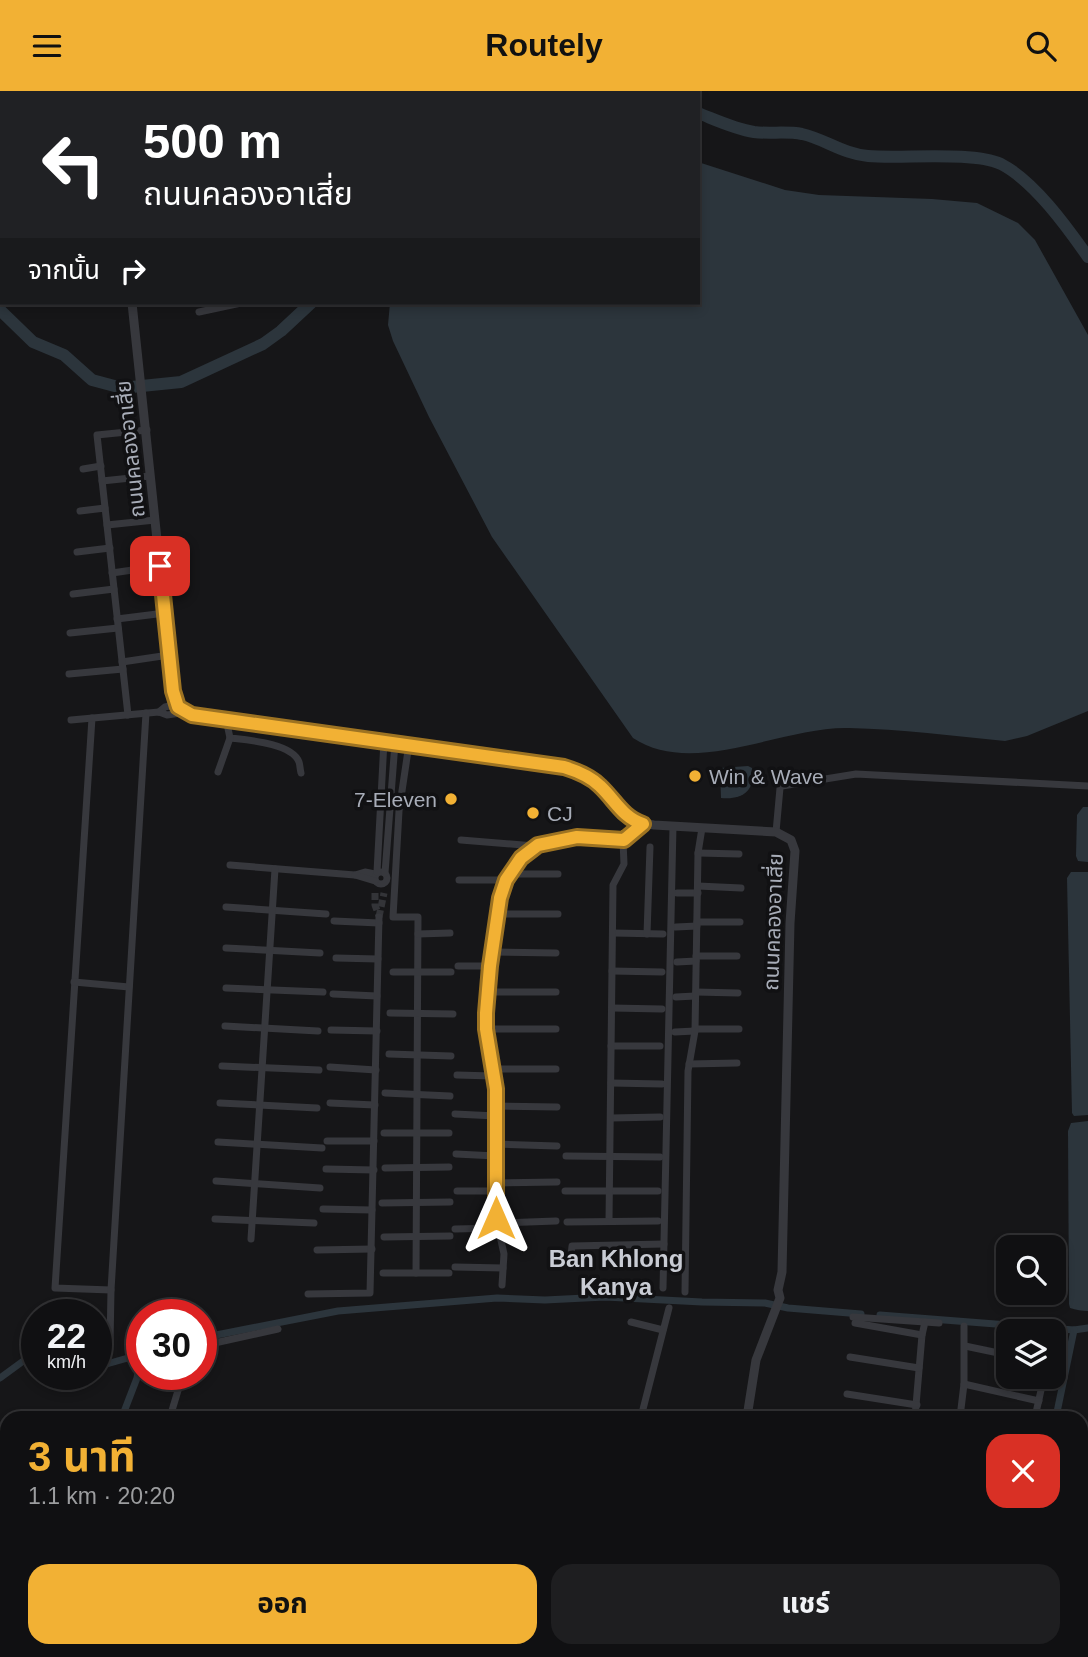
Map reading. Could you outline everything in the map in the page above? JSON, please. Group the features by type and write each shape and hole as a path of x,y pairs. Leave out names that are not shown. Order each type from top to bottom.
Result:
{"street":[{"name":"ถนนคลองอาเสี่ย","path":"132,305 173,691 177,704"},
{"path":"199,312 232,305"},
{"path":"128,715 97,435 146,430"},
{"path":"83,469 101,466"},
{"path":"102,481 150,476"},
{"path":"80,511 105,508"},
{"path":"107,525 155,520"},
{"path":"77,552 110,548"},
{"path":"112,573 160,566"},
{"path":"73,594 114,589"},
{"path":"117,619 165,613"},
{"path":"70,633 118,628"},
{"path":"69,674 169,655"},
{"path":"159,712 165,707 177,704 187,712"},
{"path":"71,720 187,712 564,767 589,778 600,786 628,817 643,824 624,840 624,864 613,885 609,1221"},
{"path":"111,1299 146,713"},
{"path":"92,718 55,1288 111,1290"},
{"path":"218,772 230,738 226,719"},
{"path":"230,738 273,745 290,752 298,760 300,773"},
{"path":"379,893 384,741"},
{"path":"379,878 395,743"},
{"path":"409,744 399,811 393,917 418,917 416,1273"},
{"path":"776,832 782,786 846,774 1088,786"},
{"name":"ถนนคลองอาเสี่ย","path":"643,824 776,832 791,840 795,851 790,923 782,1272 778,1290 780,1298 756,1360 748,1411"},
{"path":"663,1288 673,826"},
{"path":"685,1292 690,1064 695,1030 698,853 702,828"},
{"path":"502,1285 504,1254 496,1187 496,1106 486,1029 490,966 507,877 528,850 536,846 577,837 624,840"},
{"path":"461,839 536,846"},
{"path":"647,934 650,847"},
{"path":"698,853 739,854"},
{"path":"230,865 379,878"},
{"path":"251,1239 275,869"},
{"path":"459,880 558,874"},
{"path":"677,893 741,888"},
{"path":"226,907 326,914"},
{"path":"498,914 558,914"},
{"path":"308,1294 370,1293 379,920 334,921"},
{"path":"676,927 740,922"},
{"path":"418,934 450,933"},
{"path":"613,933 663,934"},
{"path":"226,948 320,953"},
{"path":"492,952 556,953"},
{"path":"677,963 737,956"},
{"path":"337,958 378,959"},
{"path":"393,972 490,966"},
{"path":"612,971 663,972"},
{"path":"74,982 129,986"},
{"path":"226,988 323,992"},
{"path":"487,992 556,992"},
{"path":"676,997 738,993"},
{"path":"332,994 377,996"},
{"path":"612,1008 662,1009"},
{"path":"390,1013 453,1014"},
{"path":"225,1026 318,1031"},
{"path":"486,1029 556,1029"},
{"path":"675,1032 738,1029"},
{"path":"331,1030 377,1031"},
{"path":"611,1047 660,1046"},
{"path":"389,1054 451,1056"},
{"path":"690,1064 737,1063"},
{"path":"222,1066 319,1070"},
{"path":"330,1067 376,1069"},
{"path":"457,1075 556,1069"},
{"path":"611,1083 662,1084"},
{"path":"385,1093 450,1095"},
{"path":"330,1103 375,1105"},
{"path":"219,1104 317,1108"},
{"path":"496,1106 557,1107"},
{"path":"455,1114 496,1116"},
{"path":"611,1118 660,1117"},
{"path":"384,1133 449,1133"},
{"path":"218,1142 257,1145 374,1141"},
{"path":"496,1144 556,1146"},
{"path":"456,1154 496,1156"},
{"path":"566,1156 660,1157"},
{"path":"385,1168 449,1167"},
{"path":"326,1168 374,1170"},
{"path":"216,1181 320,1188"},
{"path":"457,1191 557,1182"},
{"path":"565,1191 658,1191"},
{"path":"382,1203 450,1202"},
{"path":"323,1209 372,1210"},
{"path":"215,1219 314,1223"},
{"path":"384,1237 415,1237 499,1225 556,1221"},
{"path":"567,1222 658,1221"},
{"path":"570,1265 572,1245 664,1244"},
{"path":"317,1250 372,1249"},
{"path":"383,1273 503,1268"},
{"path":"643,1411 669,1308"},
{"path":"922,1335 854,1320 939,1323"},
{"path":"631,1322 663,1330"},
{"path":"916,1411 925,1322"},
{"path":"961,1411 964,1384 964,1326"},
{"path":"217,1342 278,1329"},
{"path":"965,1346 996,1352"},
{"path":"850,1357 919,1368"},
{"path":"964,1384 1039,1401"},
{"path":"1036,1411 1042,1389"},
{"path":"172,1411 178,1390"},
{"path":"847,1394 917,1405"}],"shaded area":[{"path":"700,163 785,190 819,195 977,203 1018,223 1035,240 1088,335 1088,711 1027,736 1005,741 849,728 823,729 710,752 683,753 657,749 633,738 492,537 429,417 388,325 390,305 700,305"},
{"path":"720,768 752,768 753,776 746,792 735,797 721,798"},
{"path":"1083,807 1088,807 1088,862 1078,861 1076,856 1077,815"},
{"path":"1071,872 1088,872 1088,1115 1074,1116 1067,878"},
{"path":"1088,1121 1088,1311 1070,1308 1069,1304 1068,1131 1071,1123"}],"waterway":[{"path":"700,114 747,131 802,134 859,155 973,158 1001,164 1026,181 1060,219 1088,257"},
{"path":"0,310 33,342 64,355 92,380 122,388 181,382 263,344 309,305"},
{"path":"217,1335 338,1311 497,1298 545,1300 605,1297 765,1303 788,1308 861,1314"},
{"path":"880,1315 1074,1330 1088,1328"},
{"path":"1057,1411 1074,1330"},
{"path":"112,1362 126,1359"},
{"path":"0,1378 21,1363"},
{"path":"124,1411 132,1390"}],"tunnel":[{"path":"375,893 379,916"},
{"path":"379,917 384,893"}],"place":[{"name":"Win & Wave","path":"695,776"},
{"name":"7-Eleven","path":"451,799"},
{"name":"CJ","path":"533,813"}],"district":[{"name":"Ban Khlong Kanya","path":"616,1272"}],"route":[{"path":"160,566 174,699 182,710 192,715 564,767 589,778 600,786 628,817 643,824 624,840 577,837 538,845 528,850 506,880 500,898 487,985 486,1013 496,1089 496,1218"}]}
